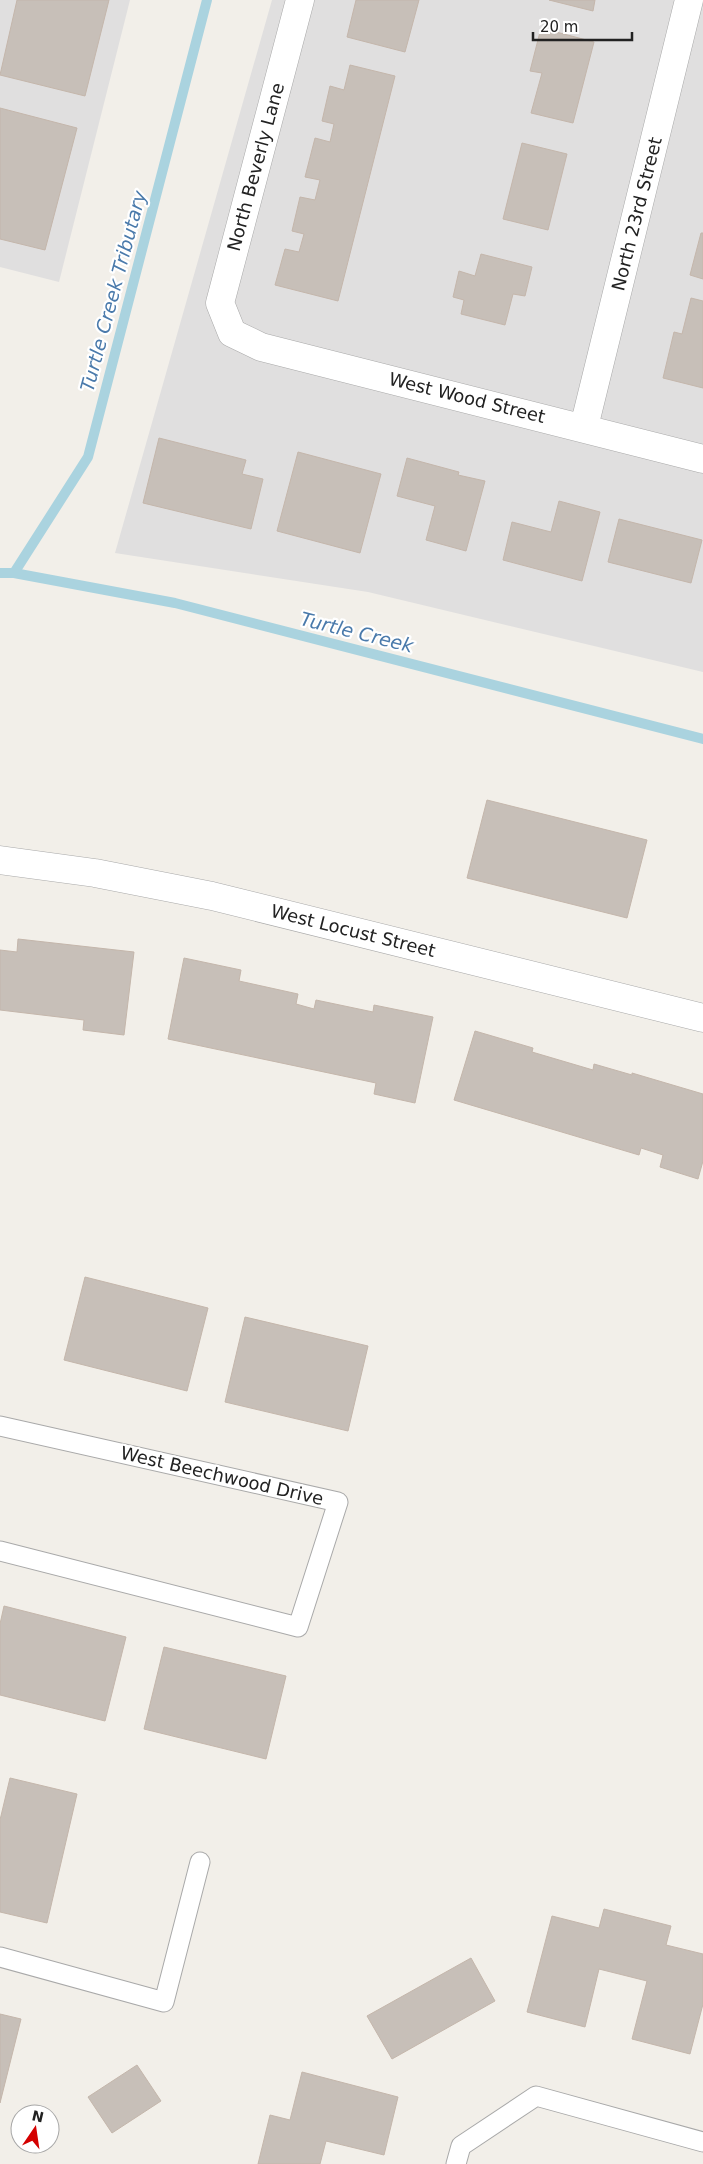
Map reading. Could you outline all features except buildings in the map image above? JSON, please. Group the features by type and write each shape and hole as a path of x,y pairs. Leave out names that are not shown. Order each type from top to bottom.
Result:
{"street":[{"name":"North Beverly Lane","path":"232,333 220,303 300,0"},
{"name":"North 23rd Street","path":"584,427 689,0"},
{"name":"West Wood Street","path":"232,333 261,347 584,427 703,459"},
{"name":"West Locust Street","path":"0,860 95,873 212,896 703,1018"}],"lane":[{"name":"West Beechwood Drive","path":"0,1426 338,1502 298,1626 0,1551"},
{"path":"0,1957 164,2002 200,1862"},
{"path":"456,2164 461,2146 536,2096 703,2142"}],"shaded area":[{"path":"0,0 130,0 59,282 0,267"},
{"path":"272,0 703,0 703,672 368,592 115,553"}],"waterway":[{"name":"Turtle Creek Tributary","path":"14,573 88,457 207,0"},
{"name":"Turtle Creek","path":"0,573 14,573 175,603 703,739"}]}
